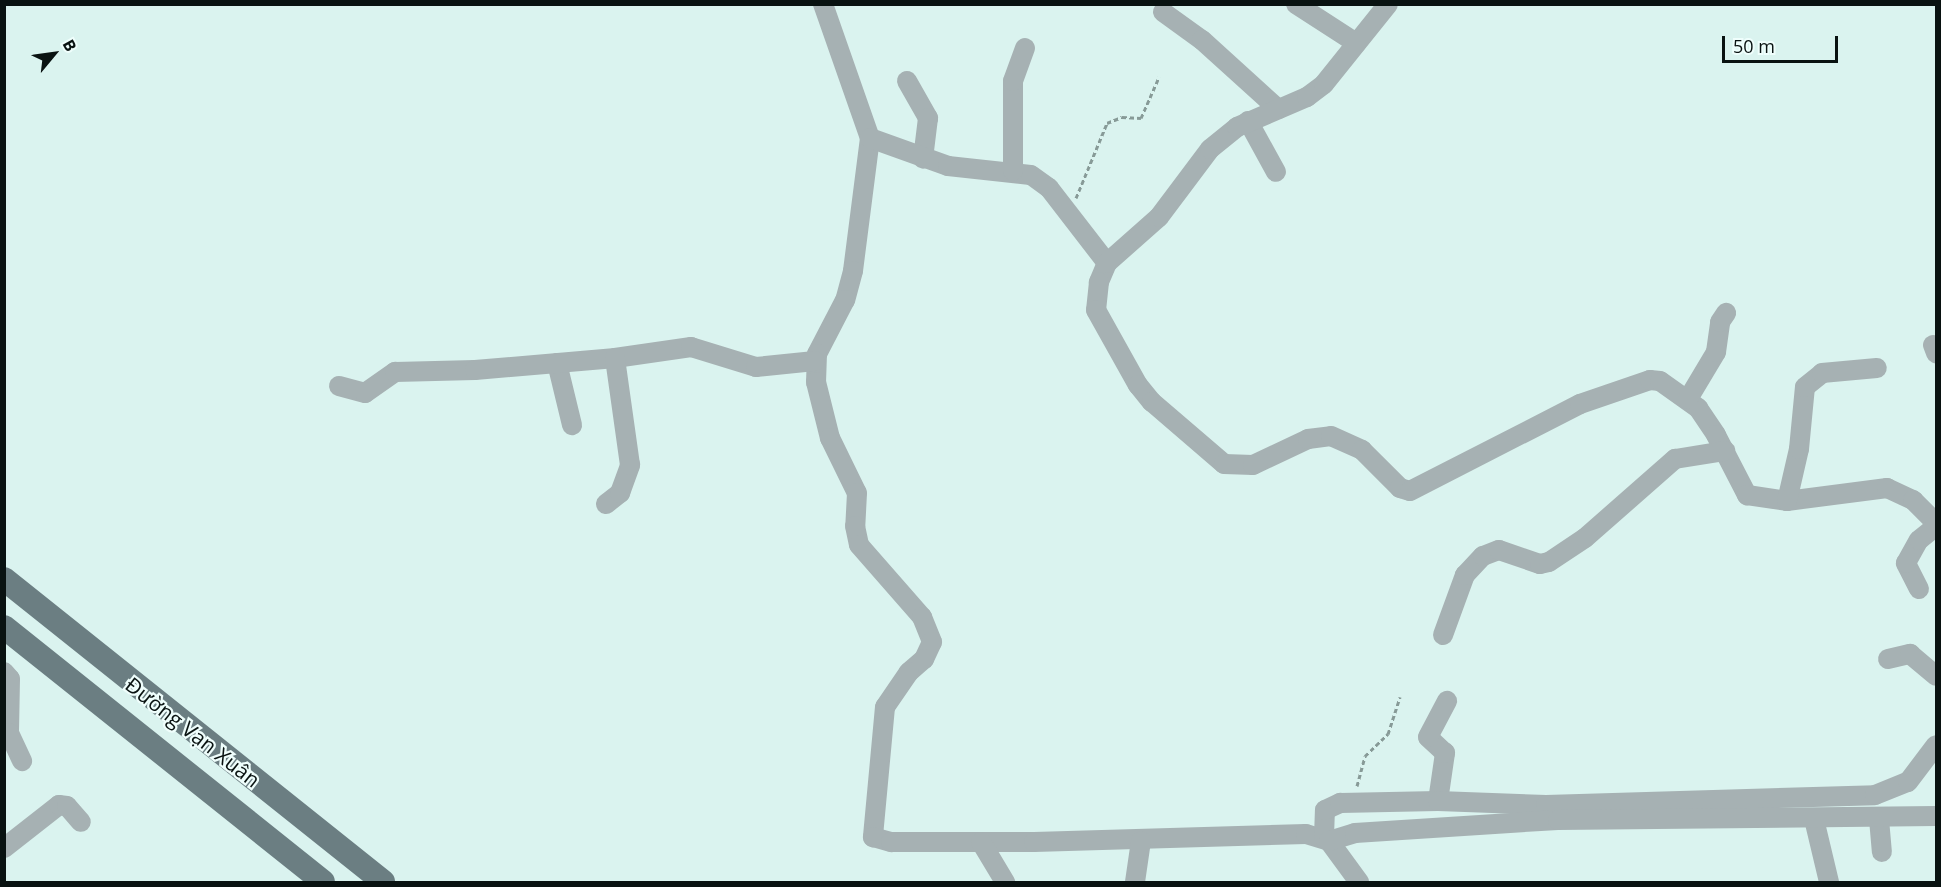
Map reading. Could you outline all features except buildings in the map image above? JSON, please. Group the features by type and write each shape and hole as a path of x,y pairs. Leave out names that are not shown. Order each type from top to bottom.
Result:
{"main road":[{"name":"Đường Vạn Xuân","path":"4,579 383,882"},
{"name":"Đường Vạn Xuân","path":"4,627 323,882"}],"street":[{"path":"823,4 870,138 854,271 845,300 816,361 820,407 857,494 855,537 873,564 922,617 932,642 924,659 909,672 885,707 872,827 878,842 1142,841 1299,834 1326,829 1355,833 1558,820 1880,819 1936,816"},
{"path":"1296,4 1356,43"},
{"path":"1388,4 1324,84 1306,98 1248,121 1210,149 1159,217 1107,262 1099,282 1096,310 1138,385 1209,453 1236,467 1253,465 1308,439 1331,436 1362,450 1400,488 1410,491 1580,404 1623,387 1660,381 1688,399 1705,417 1747,495 1787,501 1887,488 1913,500 1936,521 1919,540 1906,563 1919,589"},
{"path":"1164,12 1202,40 1278,109"},
{"path":"1013,171 1012,81 1025,48"},
{"path":"908,81 928,118 923,159"},
{"path":"1248,121 1276,172"},
{"path":"870,138 923,159 948,166 1013,171 1040,181 1070,214 1107,262"},
{"path":"1688,399 1716,352 1720,322 1726,313"},
{"path":"339,386 365,393 395,372 557,363 615,358 691,347 756,367 816,361"},
{"path":"606,504 620,493 630,465 615,358"},
{"path":"557,363 572,425"},
{"path":"1787,501 1799,449 1805,387 1822,373 1877,368"},
{"path":"1443,635 1465,575 1483,556 1499,550 1540,564 1549,562 1585,538 1675,459 1725,451"},
{"path":"1887,659 1910,654 1936,676"},
{"path":"4,672 10,679 9,733 22,761"},
{"path":"1438,801 1445,753 1428,737 1447,701"},
{"path":"1359,882 1326,829 1332,805 1438,801 1546,806 1875,795 1908,782 1936,745"},
{"path":"4,848 59,805 67,806 81,822"},
{"path":"1814,819 1829,882"},
{"path":"1880,819 1882,852"},
{"path":"1135,882 1142,841"},
{"path":"981,842 1005,882"}],"path":[{"path":"1070,214 1107,123 1122,117 1141,118 1159,76"},
{"path":"1357,803 1358,776 1365,756 1388,734 1400,697"}]}
